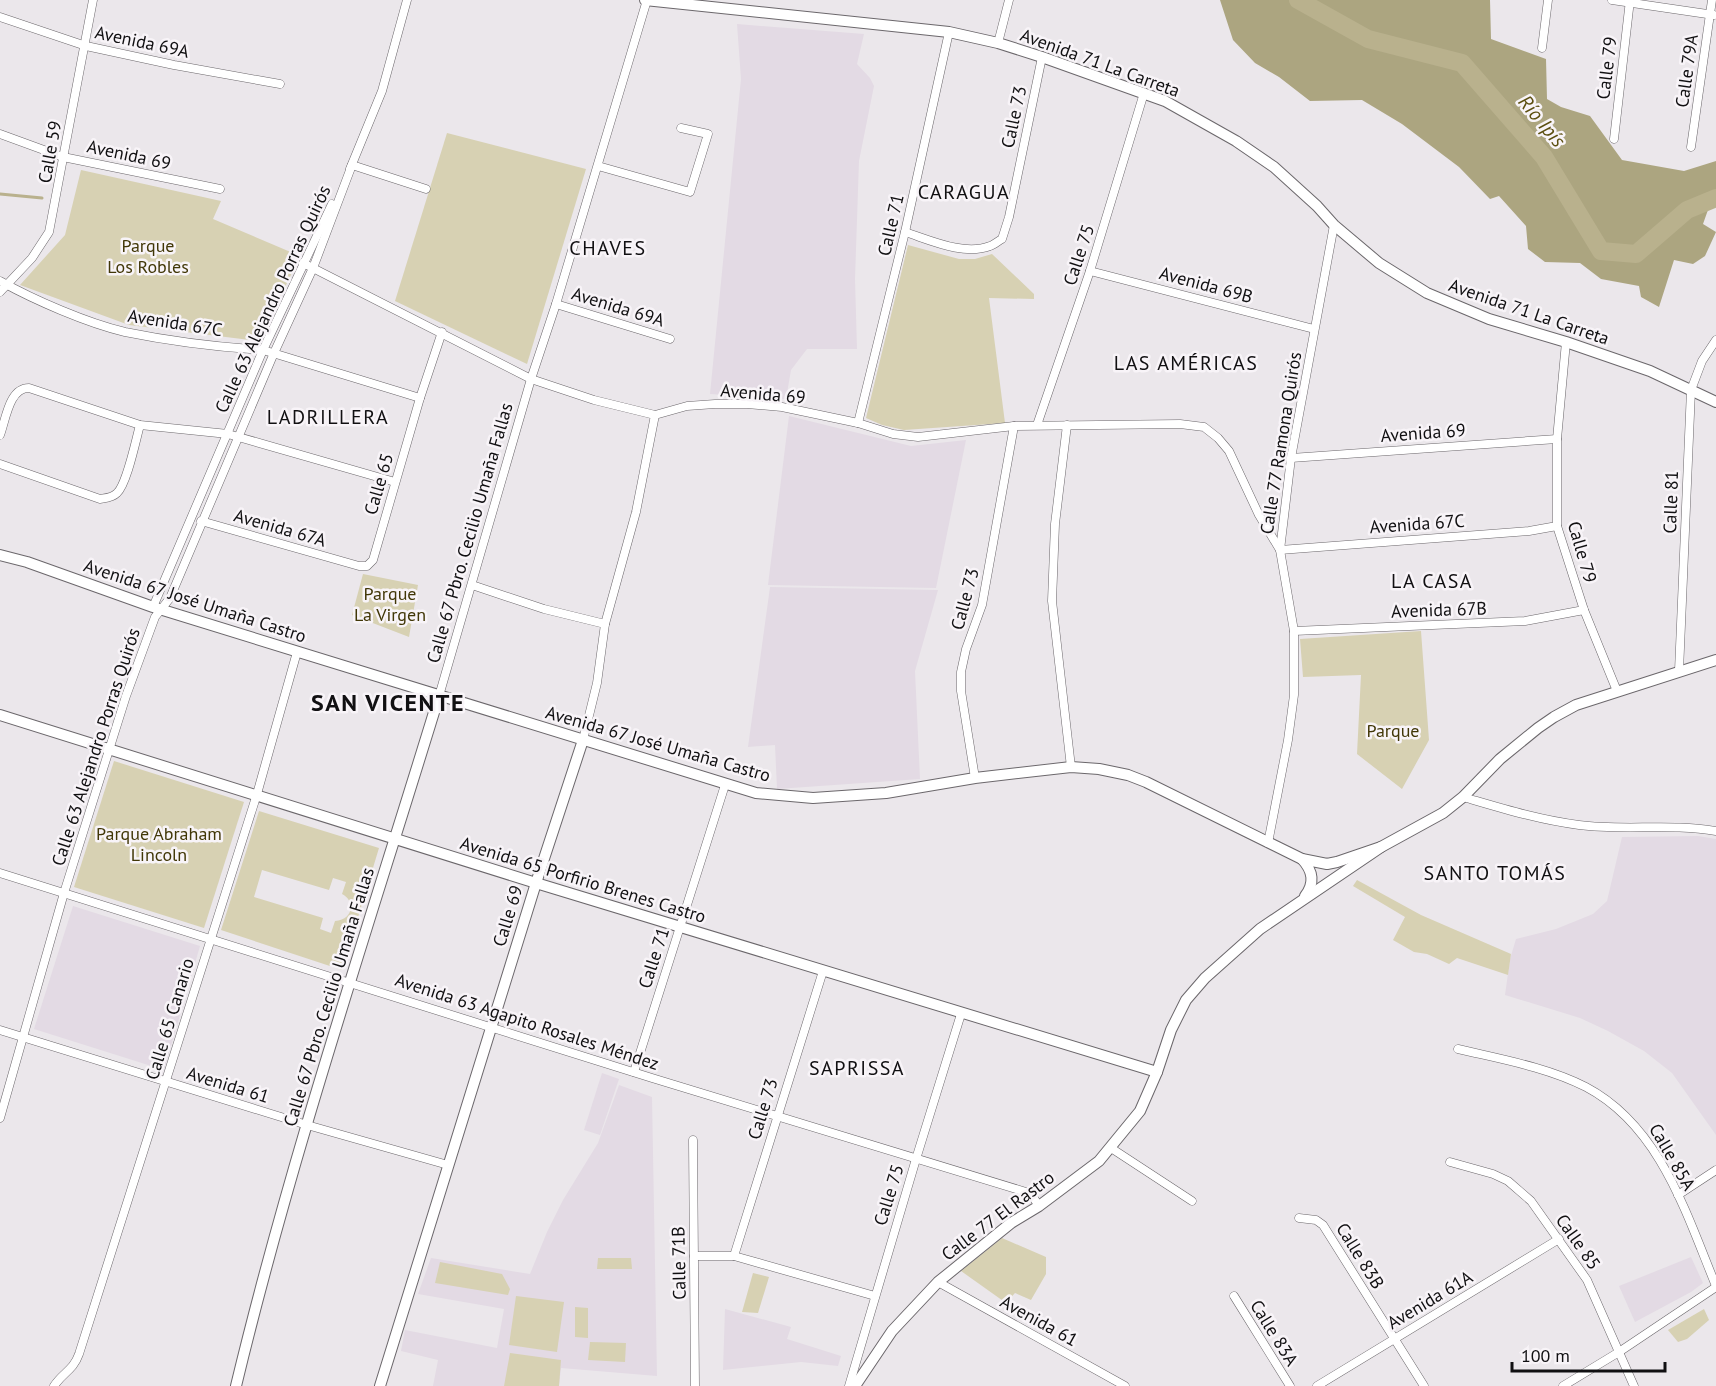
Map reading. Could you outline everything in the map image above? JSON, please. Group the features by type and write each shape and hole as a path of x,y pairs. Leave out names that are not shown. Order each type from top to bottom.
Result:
{"main road":[{"name":"Avenida 71 La Carreta","path":"647,0 949,32 998,43 1144,93 1165,101 1221,132 1274,167 1317,206 1334,225 1379,263 1427,293 1489,319 1650,371 1716,402"},
{"name":"Avenida 67 José Umaña Castro","path":"0,555 27,562 157,608 756,794 813,798 886,793 975,778 1071,767 1099,769 1128,775 1146,782 1302,859 1327,864 1381,848"},
{"path":"1381,848 1443,813 1463,797 1500,759 1538,728 1576,705 1716,660"},
{"name":"Calle 67 Pbro. Cecilio Umaña Fallas","path":"236,1386 262,1276 439,696"},
{"name":"Avenida 65 Porfirio Brenes Castro","path":"0,715 536,883 1157,1072"},
{"name":"Calle 69","path":"380,1386 536,883 583,740"},
{"name":"Calle 77 El Rastro","path":"855,1386 892,1330 938,1282 1011,1223 1039,1206 1099,1161 1140,1111 1157,1072 1171,1030 1186,1000 1205,978 1260,929 1300,900 1381,848"},
{"path":"1300,900 1308,894 1312,885 1309,866 1302,859"}],"street":[{"name":"Calle 59","path":"0,292 3,283 32,258 49,232 93,0"},
{"name":"Calle 63 Alejandro Porras Quirós","path":"157,608 170,598 274,353 313,268 382,91 407,0"},
{"name":"Calle 67 Pbro. Cecilio Umaña Fallas","path":"439,696 531,379 556,304 647,0"},
{"path":"998,43 1009,0"},
{"path":"1542,48 1548,0"},
{"path":"1612,0 1713,15"},
{"name":"Calle 79A","path":"1691,147 1713,15 1712,0"},
{"name":"Calle 79","path":"1614,139 1630,2"},
{"name":"Avenida 69A","path":"0,17 86,46 280,84"},
{"name":"Calle 71","path":"858,423 905,232 949,32"},
{"name":"Calle 73","path":"905,232 940,244 966,249 989,247 1002,239 1009,217 1042,57"},
{"name":"Calle 75","path":"1037,425 1090,271 1144,93"},
{"path":"598,166 690,192 708,134 681,128"},
{"name":"Avenida 69","path":"0,134 63,157 220,189"},
{"name":"Calle 63 Alejandro Porras Quirós","path":"0,1118 64,893 109,749 157,608 192,518 263,350 352,165"},
{"path":"352,165 426,189"},
{"name":"Calle 77 Ramona Quirós","path":"1268,843 1288,740 1294,695 1294,631 1280,550 1291,458 1334,225"},
{"name":"Avenida 69","path":"303,263 531,379 594,400 655,415 687,406 747,404 782,407 858,423 893,434 918,437 1037,425 1191,424 1204,427 1229,451 1259,515 1280,550"},
{"name":"Avenida 69B","path":"1090,271 1314,329"},
{"name":"Avenida 67C","path":"3,283 83,319 124,332 263,350 420,398"},
{"name":"Avenida 69A","path":"556,304 670,339"},
{"name":"Calle 65","path":"359,566 367,566 373,560 420,398 442,332"},
{"name":"Calle 81","path":"1679,671 1691,390 1702,361 1716,340"},
{"name":"Calle 79","path":"1566,342 1557,439 1557,526 1584,610 1617,691"},
{"path":"0,435 15,393 22,388 29,388 140,425 228,434 395,482"},
{"name":"Calle 69","path":"583,740 597,683 604,624 636,512 655,415"},
{"path":"0,464 100,499 109,498 118,492 123,483 140,425"},
{"path":"1066,425 1055,524 1052,602 1071,767"},
{"name":"Calle 73","path":"975,778 960,691 961,672 966,649 982,605 1014,426"},
{"name":"Avenida 69","path":"1291,458 1557,439"},
{"name":"Avenida 67A","path":"192,518 359,566"},
{"name":"Avenida 67C","path":"1280,550 1528,531 1557,526"},
{"path":"472,585 544,609 604,624"},
{"name":"Avenida 67B","path":"1294,631 1525,621 1584,610"},
{"name":"Calle 65 Canario","path":"54,1386 74,1367 79,1354 256,794 297,652"},
{"name":"Calle 71","path":"634,1072 725,785"},
{"path":"1463,797 1529,817 1580,826 1692,827 1716,831"},
{"name":"Avenida 63 Agapito Rosales Méndez","path":"0,873 776,1117 1026,1192 1039,1206"},
{"name":"Calle 73","path":"734,1256 823,971"},
{"name":"Calle 75","path":"849,1386 961,1014"},
{"name":"Avenida 61","path":"0,1030 307,1125 448,1165"},
{"name":"Calle 85A","path":"1458,1049 1558,1075 1585,1086 1610,1101 1633,1122 1653,1149 1678,1195 1716,1286"},
{"name":"Calle 71B","path":"693,1140 695,1386"},
{"path":"1110,1148 1192,1201"},
{"name":"Calle 85","path":"1450,1162 1493,1174 1508,1181 1531,1202 1587,1280 1634,1386"},
{"path":"1678,1195 1716,1170"},
{"name":"Calle 83B","path":"1299,1218 1307,1217 1323,1225 1424,1386"},
{"name":"Avenida 61A","path":"1317,1386 1559,1239"},
{"path":"694,1256 734,1256 875,1296"},
{"name":"Avenida 61","path":"938,1282 1125,1386"},
{"path":"1563,1386 1619,1353 1716,1286"},
{"name":"Calle 83A","path":"1234,1296 1290,1386"}],"shaded area":[{"path":"1220,0 1490,0 1491,39 1546,59 1547,99 1561,107 1590,116 1622,160 1684,171 1716,161 1716,203 1709,207 1703,224 1716,232 1705,256 1693,264 1674,260 1659,307 1641,297 1639,286 1601,279 1580,263 1545,262 1528,249 1526,226 1499,196 1490,199 1459,167 1402,124 1362,100 1310,101 1279,77 1255,63 1233,40"},
{"path":"737,24 864,34 857,64 874,86 859,161 855,279 857,349 807,349 791,370 786,399 710,394 741,79"},
{"path":"789,416 911,446 966,440 936,588 768,585"},
{"path":"770,587 938,590 915,671 920,779 777,789 775,745 748,747"},
{"path":"1698,836 1716,839 1716,1135 1672,1073 1644,1051 1580,1018 1505,995 1510,959 1516,939 1556,929 1593,914 1607,901 1622,837"},
{"path":"73,906 200,946 164,1070 34,1029"},
{"path":"602,1073 619,1079 600,1135 584,1130"},
{"path":"619,1085 652,1097 657,1376 561,1368 559,1386 433,1386 438,1360 401,1351 405,1330 497,1348 504,1309 418,1294 431,1258 530,1274 563,1200 598,1143"},
{"path":"1691,1257 1703,1283 1691,1292 1635,1322 1619,1286"},
{"path":"725,1309 791,1327 787,1339 841,1356 838,1366 801,1362 723,1370"}],"green space":[{"path":"447,133 586,169 527,364 395,301"},
{"name":"Parque Los Robles","path":"81,170 221,201 213,219 300,256 259,341 129,325 20,285 65,235"},
{"path":"908,245 959,259 975,259 992,254 1034,294 1034,299 989,298 1005,423 904,430 882,425 866,418"},
{"name":"Parque La Virgen","path":"363,574 418,585 409,637 352,615"},
{"name":"Parque","path":"1421,631 1429,740 1402,789 1357,754 1361,675 1303,677 1300,639"},
{"name":"Parque Abraham Lincoln","path":"114,761 244,802 204,928 74,887"},
{"path":"259,811 379,848 342,970 221,930","holes":["262,870 329,890 333,878 346,882 342,894 347,897 351,906 349,914 335,921 331,933 320,929 323,918 254,897"]},
{"path":"1357,880 1421,915 1511,954 1508,975 1457,958 1449,964 1427,954 1414,952 1393,940 1405,917 1353,886"},
{"path":"1002,1238 1046,1257 1046,1274 1031,1300 1015,1293 1006,1303 961,1271"},
{"path":"598,1258 631,1258 632,1269 597,1269"},
{"path":"440,1262 502,1274 510,1289 508,1295 435,1283"},
{"path":"753,1273 769,1277 758,1313 742,1312"},
{"path":"516,1296 564,1302 557,1352 509,1345"},
{"path":"575,1307 588,1308 588,1338 575,1337"},
{"path":"1704,1309 1709,1320 1687,1339 1678,1342 1668,1330"},
{"path":"590,1342 626,1343 625,1362 588,1360"},
{"path":"510,1353 561,1360 559,1386 504,1386"}],"waterway":[{"name":"Río Ipís","path":"1298,0 1368,39 1462,63 1544,157 1601,251 1636,254 1687,210 1716,198"},
{"path":"0,194 42,198"}],"district":[{"name":"CARAGUA","path":"964,192"},
{"name":"CHAVES","path":"608,248"},
{"name":"LAS AMÉRICAS","path":"1186,363"},
{"name":"LADRILLERA","path":"328,417"},
{"name":"LA CASA","path":"1432,581"},
{"name":"SAN VICENTE","path":"388,703"},
{"name":"SANTO TOMÁS","path":"1495,873"},
{"name":"SAPRISSA","path":"857,1068"}]}
